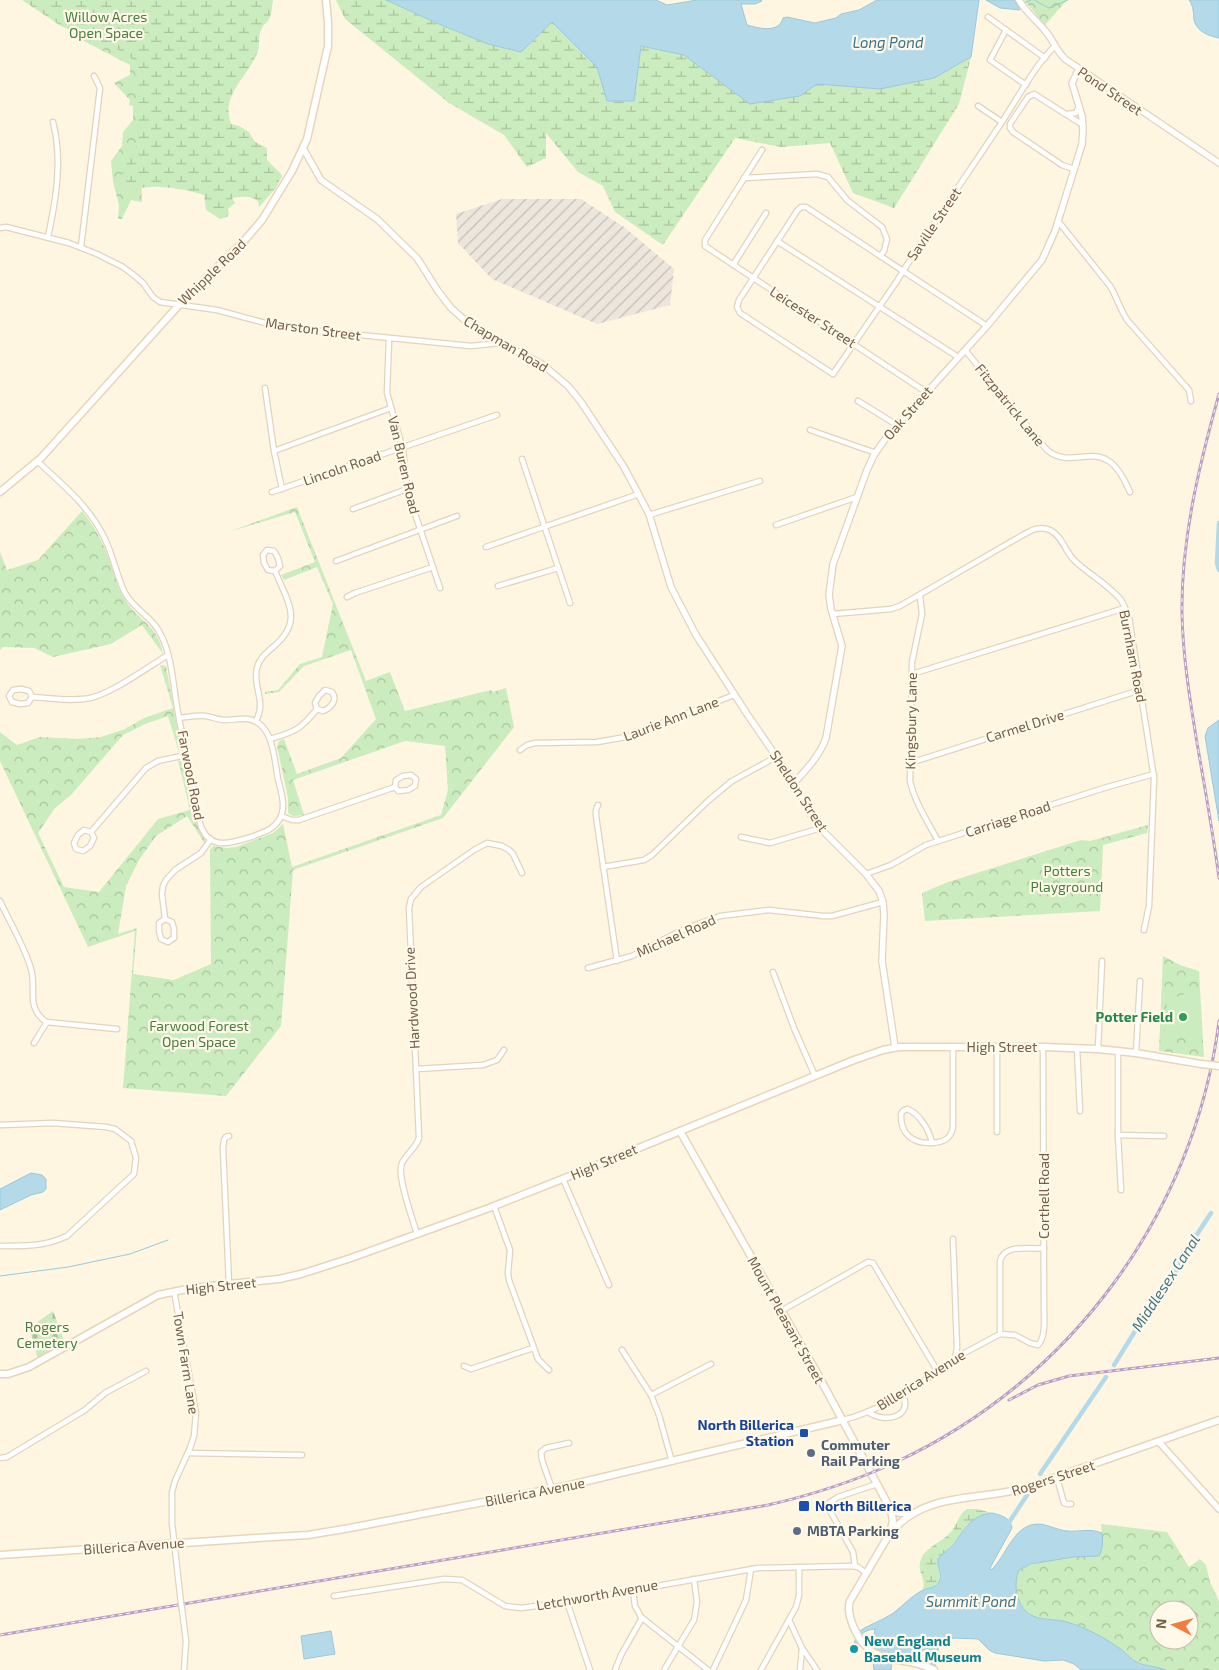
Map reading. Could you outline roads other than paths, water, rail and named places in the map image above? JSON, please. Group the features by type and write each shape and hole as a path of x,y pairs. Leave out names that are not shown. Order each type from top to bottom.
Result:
{"main road":[{"name":"Whipple Road","path":"0,492 37,461 179,305 256,229 292,171 303,148 328,46 326,0"},
{"name":"High Street","path":"0,1374 8,1374 34,1364 158,1295 174,1291 279,1279 301,1274 494,1206 872,1053 895,1047 1098,1048 1219,1066"},
{"name":"Mount Pleasant Street","path":"680,1131 843,1420 891,1510"},
{"name":"Billerica Avenue","path":"0,1555 308,1534 350,1528 552,1489 843,1420"},
{"name":"Rogers Street","path":"890,1534 900,1523 914,1513 945,1500 1006,1494 1057,1478 1219,1420"},
{"path":"914,1513 903,1514 891,1510 893,1524 890,1534 851,1597 848,1606 858,1637 874,1654 934,1670"}],"street":[{"name":"Pond Street","path":"1018,0 1046,32 1060,55 1219,163"},
{"path":"988,17 1045,58"},
{"path":"1006,30 990,60 1026,85"},
{"name":"Saville Street","path":"754,278 738,303 737,309 833,374 1026,85 1055,46"},
{"name":"Oak Street","path":"794,783 823,748 826,738 842,646 833,614 830,594 833,564 867,470 876,453 897,425 987,326 1042,260 1058,221 1082,144 1083,125 1080,105 1072,83 1079,69"},
{"path":"81,247 100,88 94,76"},
{"path":"1074,170 1060,164 1010,129 1011,122 1028,96 1032,94 1038,95 1083,125"},
{"path":"1066,114 1076,113 1080,105"},
{"path":"978,106 1002,122"},
{"path":"48,237 57,186 59,157 52,122"},
{"name":"Chapman Road","path":"303,148 321,180 377,218 417,258 451,308 468,323 500,343 542,364 568,386 581,402 640,494 657,544"},
{"path":"744,178 762,150"},
{"path":"744,178 825,175 847,200 882,227 886,239 884,250 880,256"},
{"name":"Leicester Street","path":"744,178 705,240 707,247 926,392"},
{"path":"754,278 797,211 801,207 806,207 987,326"},
{"path":"733,265 766,213"},
{"path":"1058,221 1110,286 1128,321 1189,390 1191,401"},
{"name":"Marston Street","path":"0,228 6,227 81,247 123,267 143,283 153,297 160,302 217,310 280,327 471,346 500,343"},
{"path":"777,241 958,358"},
{"name":"Van Buren Road","path":"389,339 387,393 403,447 407,490 440,588"},
{"name":"Fitzpatrick Lane","path":"965,350 1047,450 1056,457 1101,457 1108,460 1118,471 1130,492"},
{"path":"265,388 274,451 282,488"},
{"path":"858,401 897,425"},
{"path":"274,451 391,408"},
{"name":"Lincoln Road","path":"272,492 497,415"},
{"path":"810,430 876,453"},
{"path":"522,459 570,603"},
{"name":"Farwood Road","path":"37,461 74,496 97,525 112,554 126,595 135,607 158,628 165,643 201,826 205,834 211,839"},
{"path":"649,516 760,481"},
{"path":"353,508 407,490"},
{"path":"486,547 640,494"},
{"path":"776,525 857,497"},
{"path":"336,561 420,528 457,516"},
{"name":"Burnham Road","path":"833,614 891,609 900,606 1034,529 1043,528 1050,530 1058,536 1073,559 1116,594 1122,601 1129,617 1154,774 1150,906 1144,930"},
{"name":"Sheldon Street","path":"657,544 670,584 678,600 696,635 734,695 794,783 811,815 876,886 883,902 882,960 895,1047"},
{"path":"268,549 274,551 278,558 280,566 275,571 268,570 263,561 263,554 268,549"},
{"path":"347,597 433,567"},
{"path":"498,586 558,568"},
{"path":"165,919 163,886 172,872 201,853 211,839 222,844 234,843 268,831 277,823 281,816 283,801 270,739 265,728 256,721 261,705 256,676 257,666 264,655 284,637 289,629 291,620 290,610 275,571"},
{"name":"Kingsbury Lane","path":"920,596 922,614 914,649 912,674 910,781 912,792 938,841"},
{"path":"912,674 1125,608"},
{"path":"32,697 83,699 98,696 168,656"},
{"path":"21,689 29,691 32,697 28,703 20,704 12,702 9,696 12,690 21,689"},
{"path":"326,690 332,692 335,698 331,706 324,711 318,709 315,703 319,696 326,690"},
{"name":"Carmel Drive","path":"910,763 1140,690"},
{"name":"Laurie Ann Lane","path":"520,750 523,746 535,743 597,742 626,737 734,695"},
{"path":"270,739 296,731 318,709"},
{"name":"Farwood Road","path":"179,718 201,716 223,720 244,718 256,721"},
{"path":"91,832 146,768 158,761 186,755"},
{"path":"603,867 636,862 652,855 732,781 776,758"},
{"name":"Carriage Road","path":"866,874 891,865 938,841 1154,774"},
{"path":"411,775 416,779 415,786 408,790 400,792 395,787 396,780 402,776 411,775"},
{"path":"281,816 292,820 303,819 395,787"},
{"path":"598,805 595,812 617,961"},
{"path":"741,837 770,843 821,828"},
{"path":"84,830 91,832 94,838 90,846 83,851 76,849 74,843 78,835 84,830"},
{"name":"Hardwood Drive","path":"417,1234 400,1173 402,1162 417,1144 419,1138 408,908 411,899 421,887 474,850 487,844 502,846 509,850 513,854 522,873"},
{"path":"0,901 32,969 34,982 32,1002 40,1017 47,1022 118,1029"},
{"name":"Michael Road","path":"588,968 632,956 693,925 720,916 769,910 823,916 838,915 883,902"},
{"path":"165,919 172,922 174,930 174,938 168,942 162,939 159,931 160,923 165,919"},
{"path":"1098,1048 1102,961"},
{"path":"774,972 792,1023 815,1076"},
{"path":"1136,1053 1140,981"},
{"path":"34,1043 47,1022"},
{"path":"932,1143 930,1134 916,1115 909,1110 903,1110 901,1114 903,1127 908,1136 920,1143 932,1143 948,1139 953,1131 953,1047"},
{"path":"997,1132 998,1047"},
{"name":"Corthell Road","path":"1000,1334 1015,1335 1033,1344 1040,1344 1043,1336 1043,1047"},
{"path":"1077,1048 1080,1111"},
{"path":"416,1069 483,1065 497,1060 504,1050"},
{"path":"1118,1050 1118,1135 1121,1190"},
{"path":"0,1125 54,1123 115,1129 131,1141 136,1158 134,1174 67,1236 53,1243 0,1246"},
{"path":"1118,1135 1164,1136"},
{"path":"229,1136 224,1140 223,1148 229,1284"},
{"path":"563,1179 609,1285"},
{"path":"494,1206 510,1250 509,1280 533,1348 541,1364 549,1370"},
{"path":"953,1239 957,1348 955,1358"},
{"path":"1000,1334 1000,1261 1002,1254 1008,1250 1044,1248"},
{"path":"781,1311 868,1262 875,1264 938,1372"},
{"name":"Town Farm Lane","path":"174,1291 196,1413 194,1436 174,1481 171,1504 186,1641 184,1670"},
{"name":"Billerica Avenue","path":"843,1420 868,1412 903,1394 952,1363 955,1358 1000,1334"},
{"path":"464,1366 471,1368 533,1348"},
{"path":"622,1350 651,1395 659,1415 672,1462"},
{"path":"651,1395 711,1364"},
{"path":"0,1458 7,1456 85,1410 105,1393 146,1371"},
{"path":"868,1412 885,1419 894,1418 902,1412 905,1405 903,1394"},
{"path":"1159,1442 1219,1509"},
{"path":"552,1489 541,1452 546,1448 569,1443"},
{"path":"188,1453 302,1455"},
{"path":"1057,1478 1064,1503 1071,1504"},
{"path":"866,1573 855,1566 853,1552 829,1509 829,1503 838,1497 877,1484"},
{"name":"Letchworth Avenue","path":"334,1596 421,1582 454,1579 462,1580 505,1606 521,1608 567,1602 751,1569 855,1566"},
{"path":"761,1670 789,1620 798,1598 799,1567"},
{"path":"713,1670 746,1600 751,1569"},
{"path":"664,1670 694,1620 697,1602 694,1579"},
{"path":"632,1590 635,1606 642,1618 708,1670"},
{"path":"567,1602 590,1670"},
{"path":"615,1670 621,1655 642,1618"},
{"path":"789,1620 802,1648 817,1670"},
{"path":"800,1670 802,1648"}],"water":[{"name":"Long Pond","path":"386,0 656,0 667,5 697,0 760,0 762,1 755,4 741,4 747,25 768,29 777,26 783,18 787,17 815,23 836,18 841,14 859,10 877,0 979,0 971,57 934,78 880,89 817,84 800,96 750,104 684,55 641,46 634,101 607,101 597,67 552,22 521,52 488,44"},
{"path":"986,0 1014,0 1020,10 1000,8"},
{"path":"1189,0 1219,0 1219,38 1207,35 1198,28 1194,20 1193,7"},
{"path":"1219,720 1219,821 1205,736 1208,728"},
{"path":"31,1173 42,1175 46,1179 46,1189 0,1210 0,1189"},
{"name":"Summit Pond","path":"992,1513 1008,1519 1012,1528 990,1568 991,1570 1016,1536 1029,1526 1041,1524 1067,1531 1089,1530 1102,1533 1099,1556 1073,1557 1031,1564 1019,1570 1016,1585 1021,1605 1033,1616 1067,1622 1082,1627 1109,1641 1137,1662 1166,1670 1081,1670 1074,1664 1063,1660 1044,1661 995,1653 978,1639 954,1638 939,1644 935,1667 931,1663 931,1651 927,1648 922,1651 919,1658 896,1658 893,1655 891,1670 874,1670 875,1653 873,1639 875,1629 862,1634 857,1648 854,1644 858,1632 892,1614 919,1592 934,1587 939,1582 940,1576 938,1559 953,1545 973,1520"},
{"path":"331,1631 335,1654 304,1659 301,1636"}],"waterway":[{"path":"1024,3 1031,0"},
{"path":"1034,0 1049,8 1068,0"},
{"name":"Middlesex Canal","path":"1219,523 1217,563 1219,570"},
{"name":"Middlesex Canal","path":"1114,1365 1152,1304 1175,1273 1211,1213"},
{"path":"0,1276 68,1267 130,1254 168,1240"},
{"name":"Middlesex Canal","path":"1040,1474 1106,1377"},
{"name":"Middlesex Canal","path":"1008,1524 1029,1492"}],"railway":[{"path":"1219,394 1198,475 1188,530 1182,586 1184,647 1189,695 1219,878"},
{"path":"0,1635 768,1505 833,1487 896,1462 959,1428 1017,1386 1069,1337 1114,1283 1152,1223 1183,1159 1205,1091 1219,1021"},
{"path":"1009,1400 1038,1385 1069,1376 1219,1358"}],"place":[{"name":"Potter Field","path":"1183,1017"},
{"name":"North Billerica Station","path":"804,1433"},
{"name":"Commuter Rail Parking","path":"811,1453"},
{"name":"North Billerica","path":"804,1506"},
{"name":"MBTA Parking","path":"797,1531"},
{"name":"New England Baseball Museum","path":"854,1649"}],"park label":[{"name":"Willow Acres Open Space","path":"106,25"},
{"name":"Potters Playground","path":"1067,880"},
{"name":"Farwood Forest Open Space","path":"199,1034"},
{"name":"Rogers Cemetery","path":"47,1335"}]}
